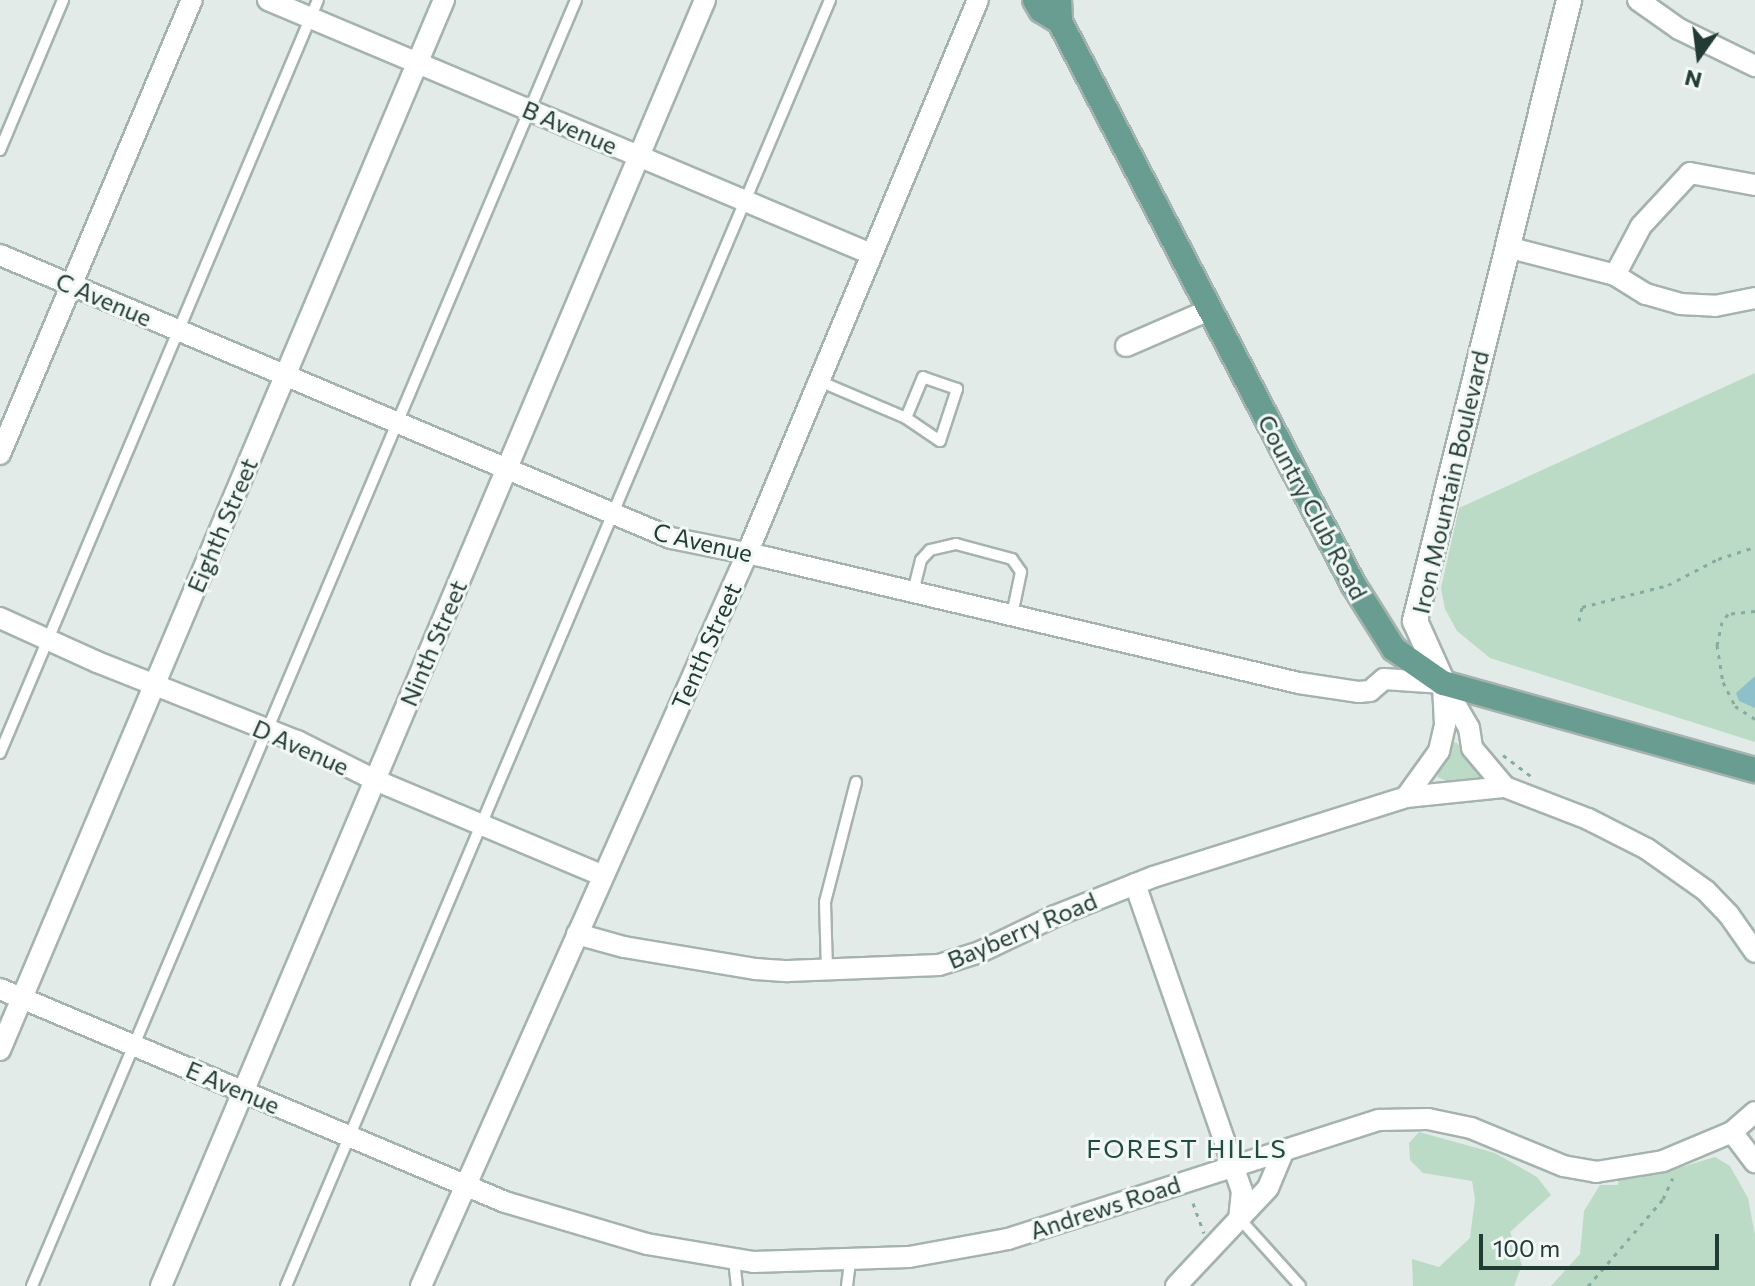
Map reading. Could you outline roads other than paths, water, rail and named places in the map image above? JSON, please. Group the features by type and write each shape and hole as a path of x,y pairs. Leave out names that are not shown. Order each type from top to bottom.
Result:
{"main road":[{"name":"Country Club Road","path":"1035,0 1041,10 1059,11 1209,310 1374,621 1394,649 1443,683 1755,770"}],"street":[{"path":"0,454 192,0"},
{"name":"B Avenue","path":"268,0 314,9 417,63 871,254"},
{"name":"Eighth Street","path":"0,1050 444,0"},
{"name":"Ninth Street","path":"161,1286 705,0"},
{"name":"Tenth Street","path":"421,1286 747,554 978,0"},
{"name":"Iron Mountain Boulevard","path":"1569,0 1415,621 1443,683 1469,728 1472,748 1505,787 1588,819 1647,849 1706,891 1729,915 1755,952"},
{"path":"1638,0 1679,29 1755,66"},
{"path":"1615,275 1641,226 1690,173 1755,185"},
{"path":"1507,247 1615,275 1646,294 1680,304 1715,306 1755,298"},
{"name":"C Avenue","path":"0,255 671,538 1299,683 1347,691 1370,691 1384,679 1443,683"},
{"path":"1126,346 1209,310"},
{"name":"D Avenue","path":"0,618 97,662 155,682 266,731 297,741 375,780 603,876"},
{"path":"1406,797 1439,751 1445,724 1443,683"},
{"name":"Bayberry Road","path":"577,934 624,947 743,967 827,970 939,965 980,952 1055,916 1135,884 1406,797 1505,787"},
{"path":"1135,884 1230,1165 1242,1191 1239,1218"},
{"name":"E Avenue","path":"0,989 466,1185"},
{"path":"1755,1112 1732,1132 1755,1162"},
{"name":"Andrews Road","path":"466,1185 505,1202 647,1244 734,1259 850,1261 909,1257 1008,1239 1366,1122 1414,1118 1471,1128 1563,1166 1608,1171 1663,1161 1732,1132"},
{"path":"1176,1286 1268,1188 1284,1150"}],"lane":[{"path":"0,150 63,0"},
{"path":"32,1286 576,0"},
{"path":"286,1286 830,0"},
{"path":"0,753 314,9"},
{"path":"819,381 906,418 940,441 957,389 923,377 906,418"},
{"path":"913,592 921,560 930,550 956,544 1012,559 1021,572 1012,615"},
{"path":"827,970 825,902 856,782"},
{"path":"1239,1218 1300,1286"},
{"path":"734,1259 737,1286"},
{"path":"847,1286 850,1261"}],"water":[{"path":"1755,676 1755,708 1739,701 1736,693"}],"district":[{"name":"FOREST HILLS","path":"1187,1148"}]}
